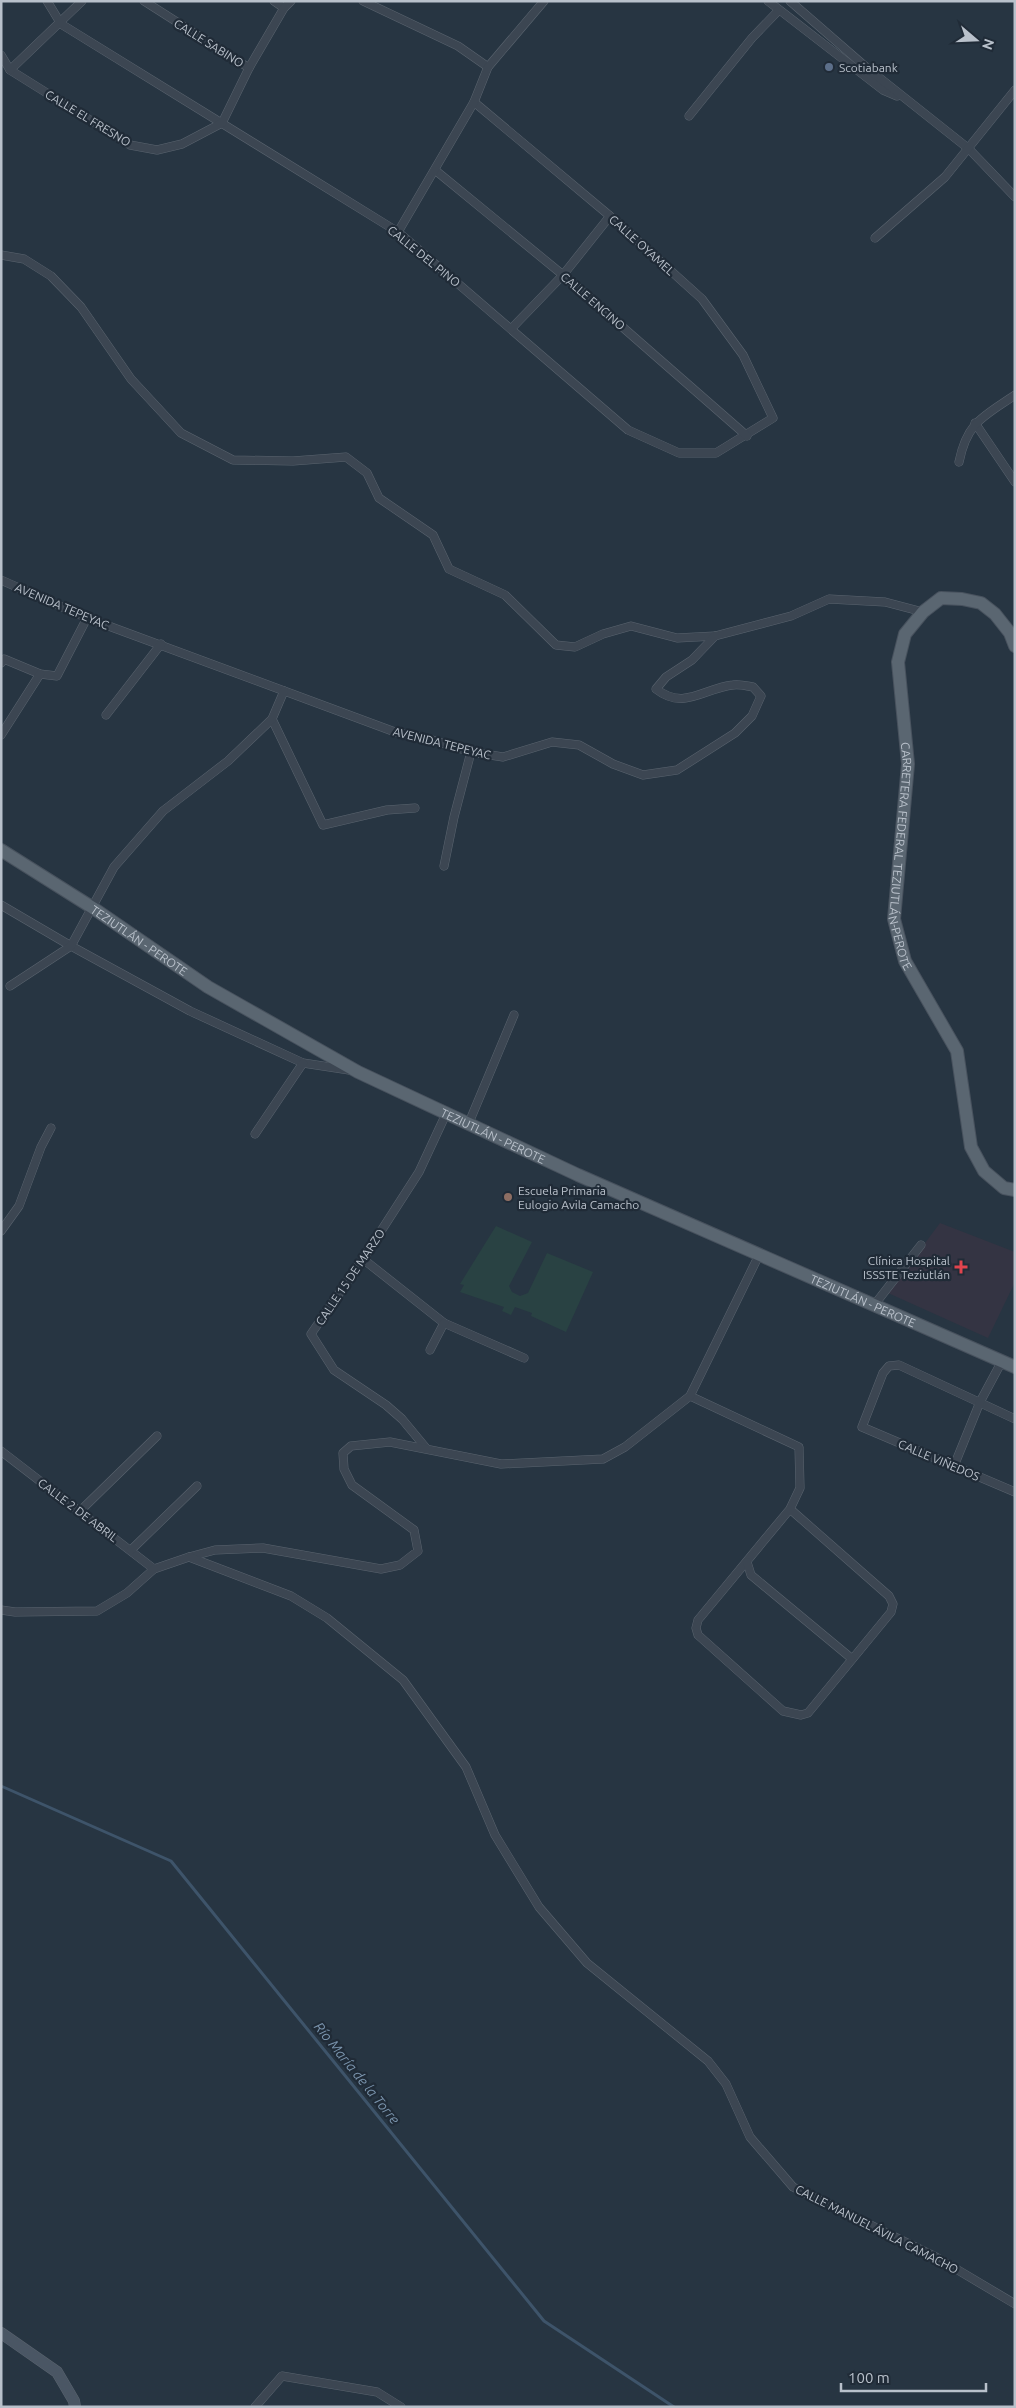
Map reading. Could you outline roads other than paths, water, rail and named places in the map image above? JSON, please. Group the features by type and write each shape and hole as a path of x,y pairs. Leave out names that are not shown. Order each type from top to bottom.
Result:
{"main road":[{"name":"CARRETERA FEDERAL TEZIUTLÁN-PEROTE","path":"1015,646 1010,633 995,614 981,603 941,598 923,612 905,634 898,662 908,764 894,919 904,961 957,1051 971,1147 984,1171 1004,1188 1015,1190"},
{"name":"TEZIUTLÁN - PEROTE","path":"1,850 93,908 208,987 358,1072 468,1125 1015,1367"},
{"path":"1,2333 57,2372 74,2401 75,2407"}],"street":[{"name":"CALLE DEL PINO","path":"46,1 61,24 398,232 628,430 679,452 716,453 774,418"},
{"path":"10,70 61,24 82,1"},
{"name":"CALLE SABINO","path":"144,1 249,68"},
{"path":"274,1 284,8"},
{"path":"222,123 249,68 284,8 292,1"},
{"path":"363,1 458,46 488,67"},
{"path":"398,232 474,102 488,67 544,1"},
{"path":"768,1 778,11 883,90 910,103"},
{"path":"790,1 910,103 969,149 1015,198"},
{"path":"689,116 752,38 778,11"},
{"name":"CALLE EL FRESNO","path":"1,56 10,70 130,145 156,150 182,144 222,123"},
{"path":"876,238 945,177 1015,90"},
{"name":"CALLE OYAMEL","path":"474,102 610,216 702,299 743,355 774,418"},
{"name":"CALLE ENCINO","path":"435,170 563,275 747,436"},
{"path":"510,329 563,275 610,216"},
{"path":"1,255 24,259 51,276 81,307 131,379 181,432 232,460 293,461 346,457 367,474 379,498 433,535 449,569 505,594 556,645 575,647 631,626 677,638 715,636 792,616 829,599 885,602 923,612"},
{"path":"959,462 963,440 975,423 1015,395"},
{"path":"975,423 1015,482"},
{"name":"AVENIDA TEPEYAC","path":"1,580 86,618 161,644 395,732 429,739 471,752 503,757 552,742 579,745 613,764 643,775 677,770 735,733 752,716 761,696 753,687 734,684 692,697 675,699 664,695 656,689 666,677 692,660 715,636"},
{"path":"1,663 4,659 40,674 57,676 86,618"},
{"path":"106,715 161,644"},
{"path":"1,735 40,674"},
{"path":"10,986 71,946 114,867 163,812 228,761 272,719 284,691"},
{"path":"272,719 323,825 387,810 415,808"},
{"path":"444,866 454,817 471,752"},
{"path":"1,905 71,946 190,1011 303,1063 358,1072"},
{"path":"468,1125 514,1015"},
{"path":"255,1134 303,1063"},
{"name":"CALLE 15 DE MARZO","path":"426,1448 402,1419 386,1405 334,1370 311,1334 363,1259 419,1172 446,1114"},
{"path":"1,1231 19,1206 41,1147 51,1128"},
{"path":"874,1304 922,1245"},
{"path":"1,1610 15,1612 97,1611 127,1593 154,1569 215,1550 263,1548 381,1569 400,1566 418,1551 414,1530 352,1485 344,1469 343,1453 351,1446 390,1442 501,1464 604,1459 625,1448 690,1396 760,1253"},
{"path":"363,1259 444,1323 524,1358"},
{"path":"430,1350 444,1323"},
{"path":"954,1466 980,1402 1002,1361"},
{"name":"CALLE VIÑEDOS","path":"980,1402 899,1365 889,1366 883,1373 862,1428 1015,1492"},
{"path":"690,1396 799,1447 800,1488 790,1509 698,1620 696,1628 698,1635 783,1711 801,1715 808,1713 851,1658 891,1612 893,1604 889,1596 790,1509"},
{"path":"980,1402 1015,1419"},
{"path":"79,1512 157,1436"},
{"name":"CALLE 2 DE ABRIL","path":"1,1451 154,1569"},
{"path":"131,1550 197,1486"},
{"name":"CALLE MANUEL ÁVILA CAMACHO","path":"189,1557 291,1596 327,1618 403,1680 466,1767 495,1835 539,1907 587,1963 708,2061 726,2084 750,2137 794,2187 936,2257 1015,2304"},
{"path":"747,1562 752,1575 851,1658"},
{"path":"255,2407 282,2376 376,2392 401,2407"}],"waterway":[{"name":"Río María de la Torre","path":"1,1786 171,1861 544,2321 674,2407"}],"place":[{"name":"Scotiabank","path":"829,67"},
{"name":"Escuela Primaria Eulogio Avila Camacho","path":"508,1197"},
{"name":"Clínica Hospital ISSSTE Teziutlán","path":"961,1267"}]}
